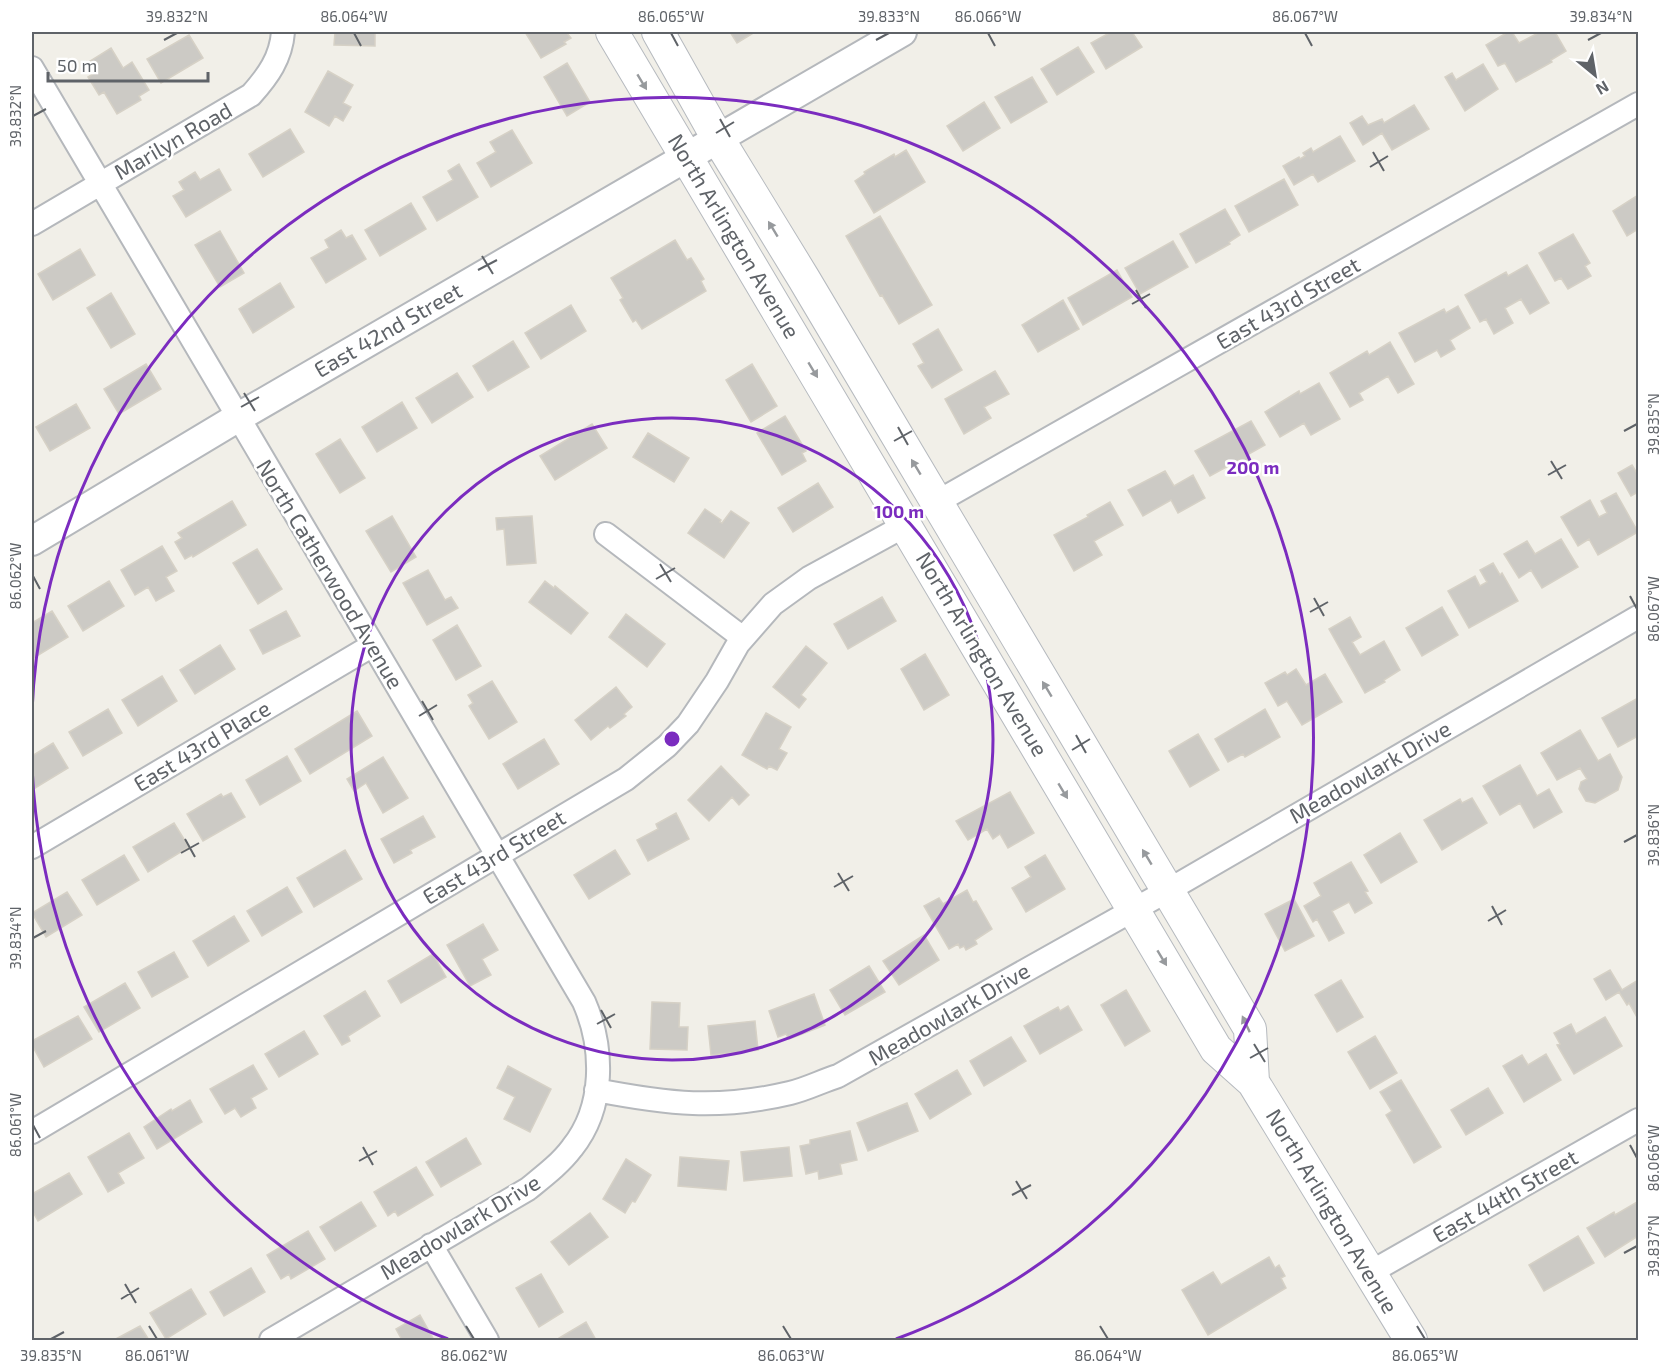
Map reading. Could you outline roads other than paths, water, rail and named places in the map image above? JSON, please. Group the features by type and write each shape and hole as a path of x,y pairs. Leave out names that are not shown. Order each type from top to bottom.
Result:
{"main road":[{"name":"North Arlington Avenue","path":"612,32 1216,1049 1253,1082 1411,1341"},
{"name":"North Arlington Avenue","path":"658,32 717,137 1250,1029 1253,1082"}],"street":[{"name":"Marilyn Road","path":"32,224 251,95 264,82 273,68 282,45 284,32"},
{"name":"East 42nd Street","path":"32,541 237,418 717,137 902,32"},
{"name":"North Catherwood Avenue","path":"32,68 588,1011 597,1049 599,1070 596,1090"},
{"name":"East 43rd Street","path":"937,502 1638,104"},
{"name":"East 43rd Street","path":"32,1132 626,778 667,746 701,707 731,653 772,604 794,588 906,525"},
{"path":"606,534 743,638"},
{"name":"Meadowlark Drive","path":"271,1341 528,1189 553,1170 579,1139 591,1110 596,1090 660,1102 722,1104 792,1092 823,1082 860,1065 1167,891 1638,617"},
{"name":"East 43rd Place","path":"32,847 373,645"},
{"name":"East 44th Street","path":"1371,1272 1638,1120"},
{"path":"431,1245 488,1341"}]}
